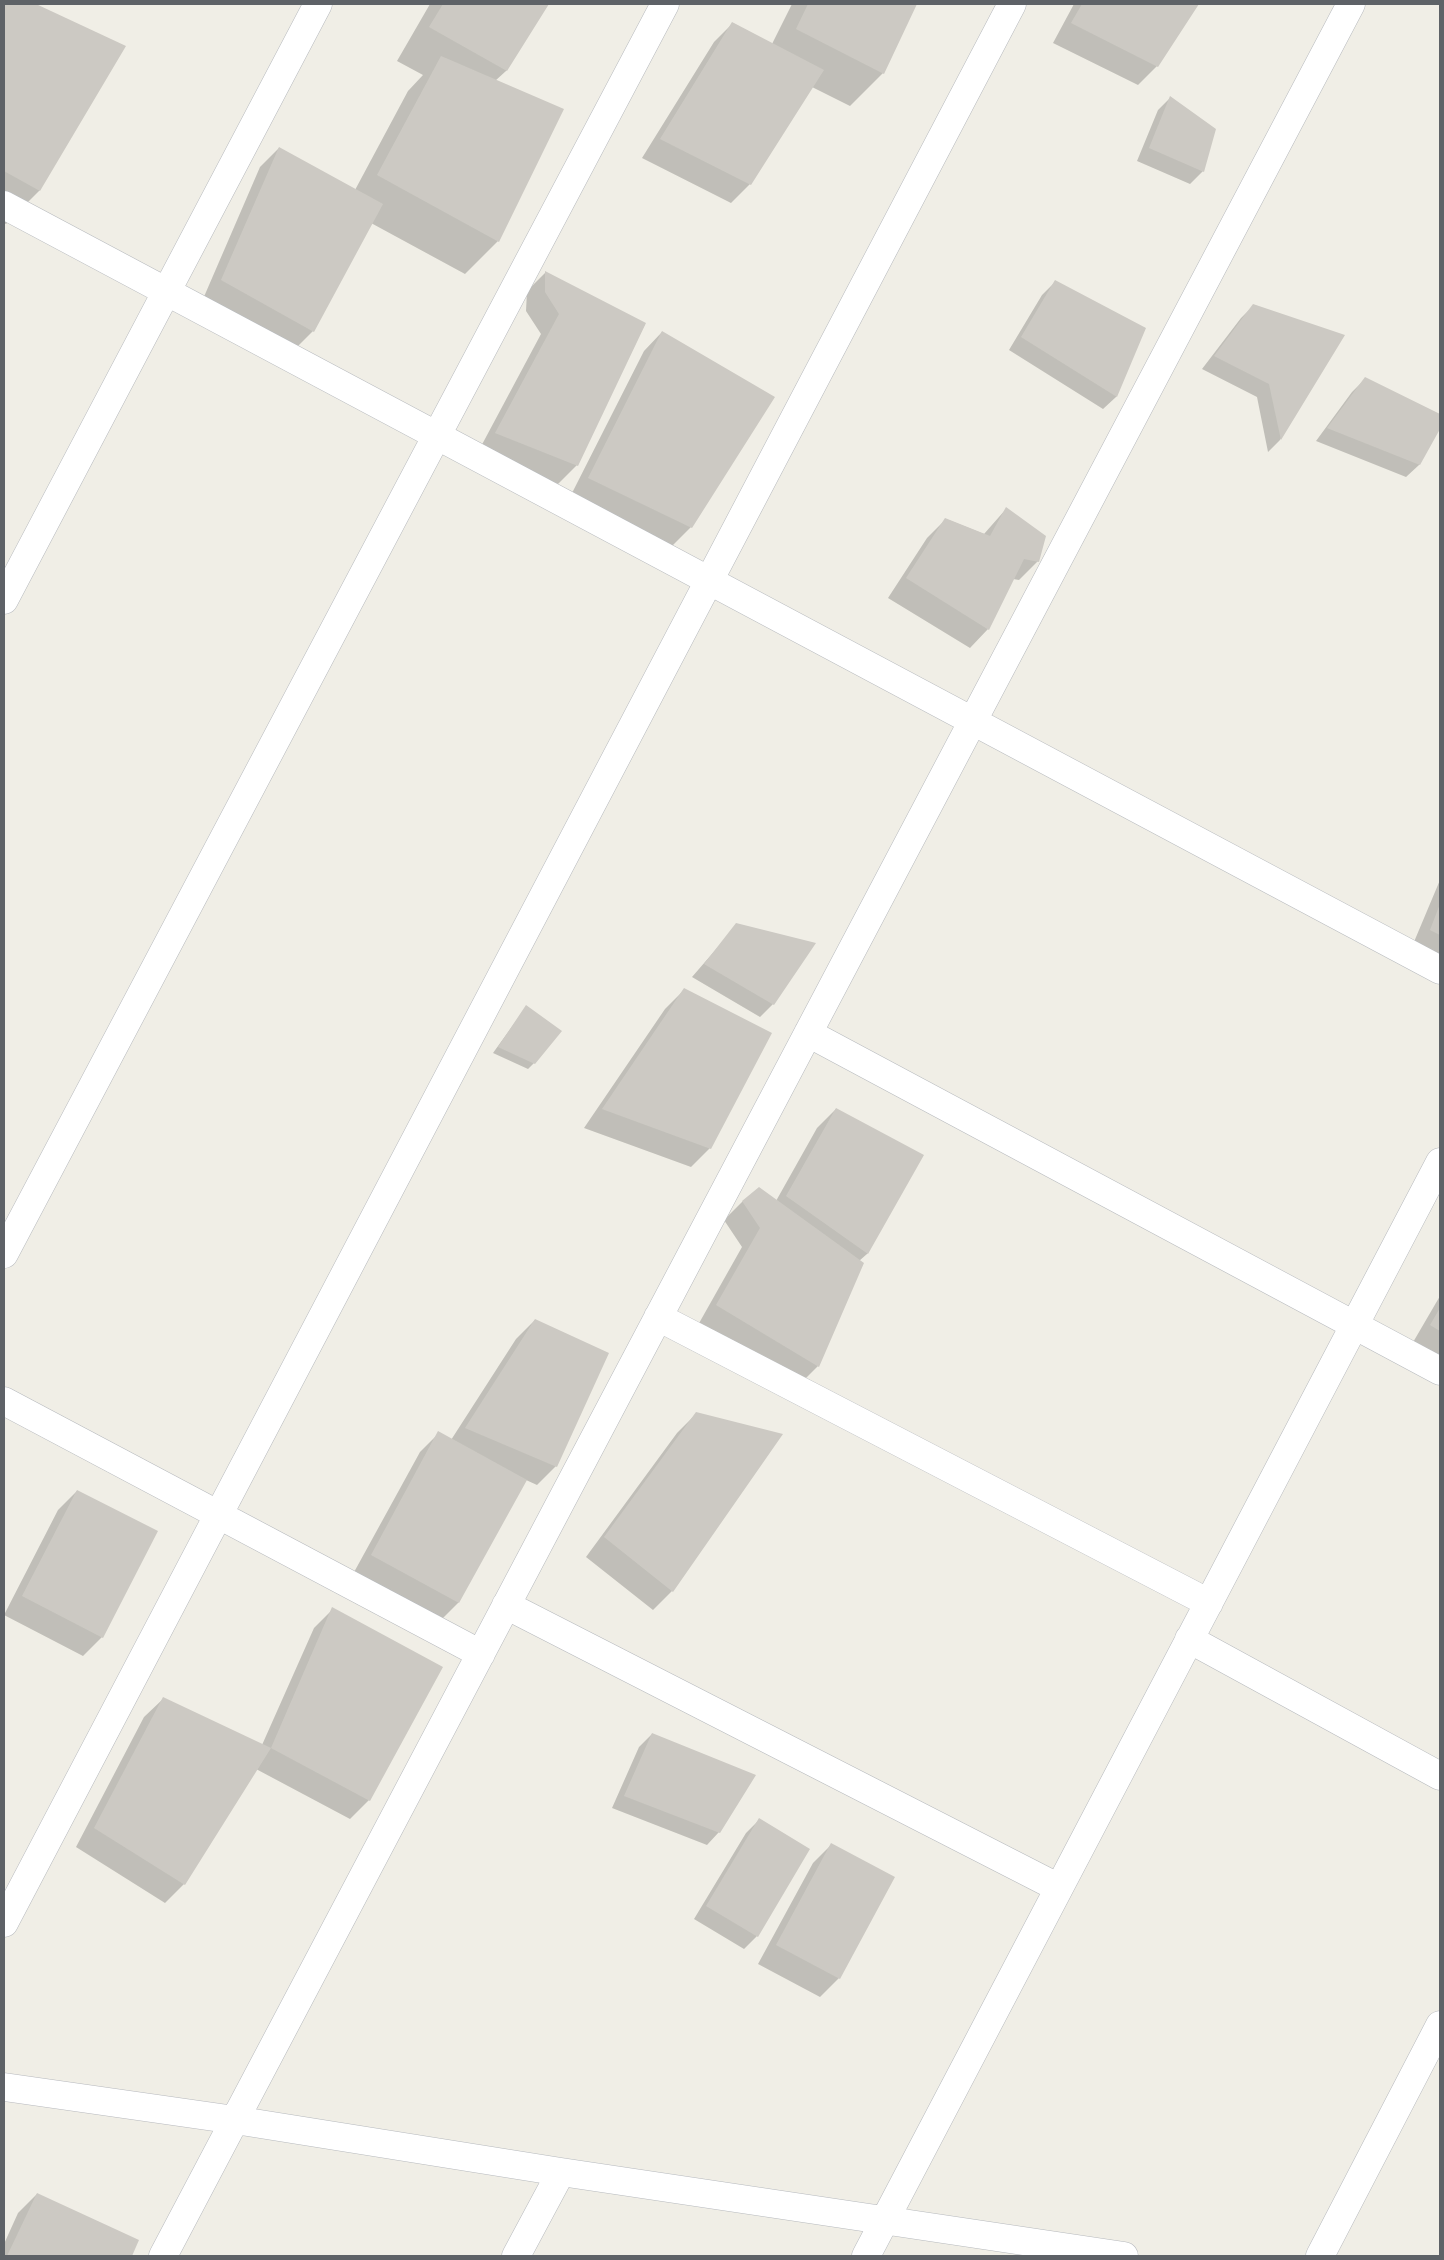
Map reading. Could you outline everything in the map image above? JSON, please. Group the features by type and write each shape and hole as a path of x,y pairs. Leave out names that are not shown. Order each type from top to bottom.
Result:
{"street":[{"path":"4,600 318,4"},
{"path":"4,1254 665,4"},
{"path":"4,1924 1012,4"},
{"path":"163,2256 1351,4"},
{"path":"4,205 1440,970"},
{"path":"808,1033 1440,1371"},
{"path":"866,2256 1440,1162"},
{"path":"658,1317 1208,1604"},
{"path":"4,1401 481,1654"},
{"path":"506,1604 1059,1888"},
{"path":"1190,1639 1440,1776"},
{"path":"1320,2256 1440,2025"},
{"path":"4,2087 235,2120 561,2172 1124,2256"},
{"path":"516,2256 561,2172"}],"building":[{"path":"4,4 36,4 126,46 40,191 4,171"},
{"path":"443,4 549,4 507,71 429,27"},
{"path":"808,4 917,4 884,74 796,29"},
{"path":"1082,4 1199,4 1158,67 1071,23"},
{"path":"732,22 824,70 751,185 660,139"},
{"path":"441,56 564,109 499,242 377,175"},
{"path":"1170,96 1216,129 1204,172 1149,148"},
{"path":"279,147 383,204 314,332 221,280"},
{"path":"545,271 646,323 578,466 495,433 559,314 545,292"},
{"path":"1055,280 1146,328 1117,397 1021,337"},
{"path":"1253,304 1345,335 1281,440 1269,384 1214,356"},
{"path":"662,331 775,397 692,528 588,478"},
{"path":"1365,377 1440,414 1440,429 1420,465 1327,428"},
{"path":"1006,507 1046,536 1039,562 1024,559 989,630 906,578 945,518 990,536"},
{"path":"1440,904 1440,935 1430,930"},
{"path":"736,923 816,943 774,1005 704,964"},
{"path":"684,988 772,1033 711,1149 602,1109"},
{"path":"526,1005 562,1031 535,1064 498,1047"},
{"path":"836,1108 924,1155 868,1254 786,1196"},
{"path":"759,1187 864,1263 819,1367 716,1305 760,1228 742,1201"},
{"path":"1440,1308 1440,1331 1430,1325"},
{"path":"535,1319 609,1353 557,1467 465,1428"},
{"path":"696,1412 783,1434 673,1592 604,1537"},
{"path":"438,1431 527,1480 459,1603 371,1555"},
{"path":"77,1490 158,1531 103,1638 22,1596"},
{"path":"332,1607 443,1667 370,1801 271,1748"},
{"path":"163,1697 271,1748 185,1885 94,1828"},
{"path":"652,1733 756,1775 720,1833 624,1796"},
{"path":"759,1818 810,1849 758,1937 706,1906"},
{"path":"831,1843 895,1877 840,1979 776,1945"},
{"path":"37,2193 139,2240 132,2256 7,2256"}]}
